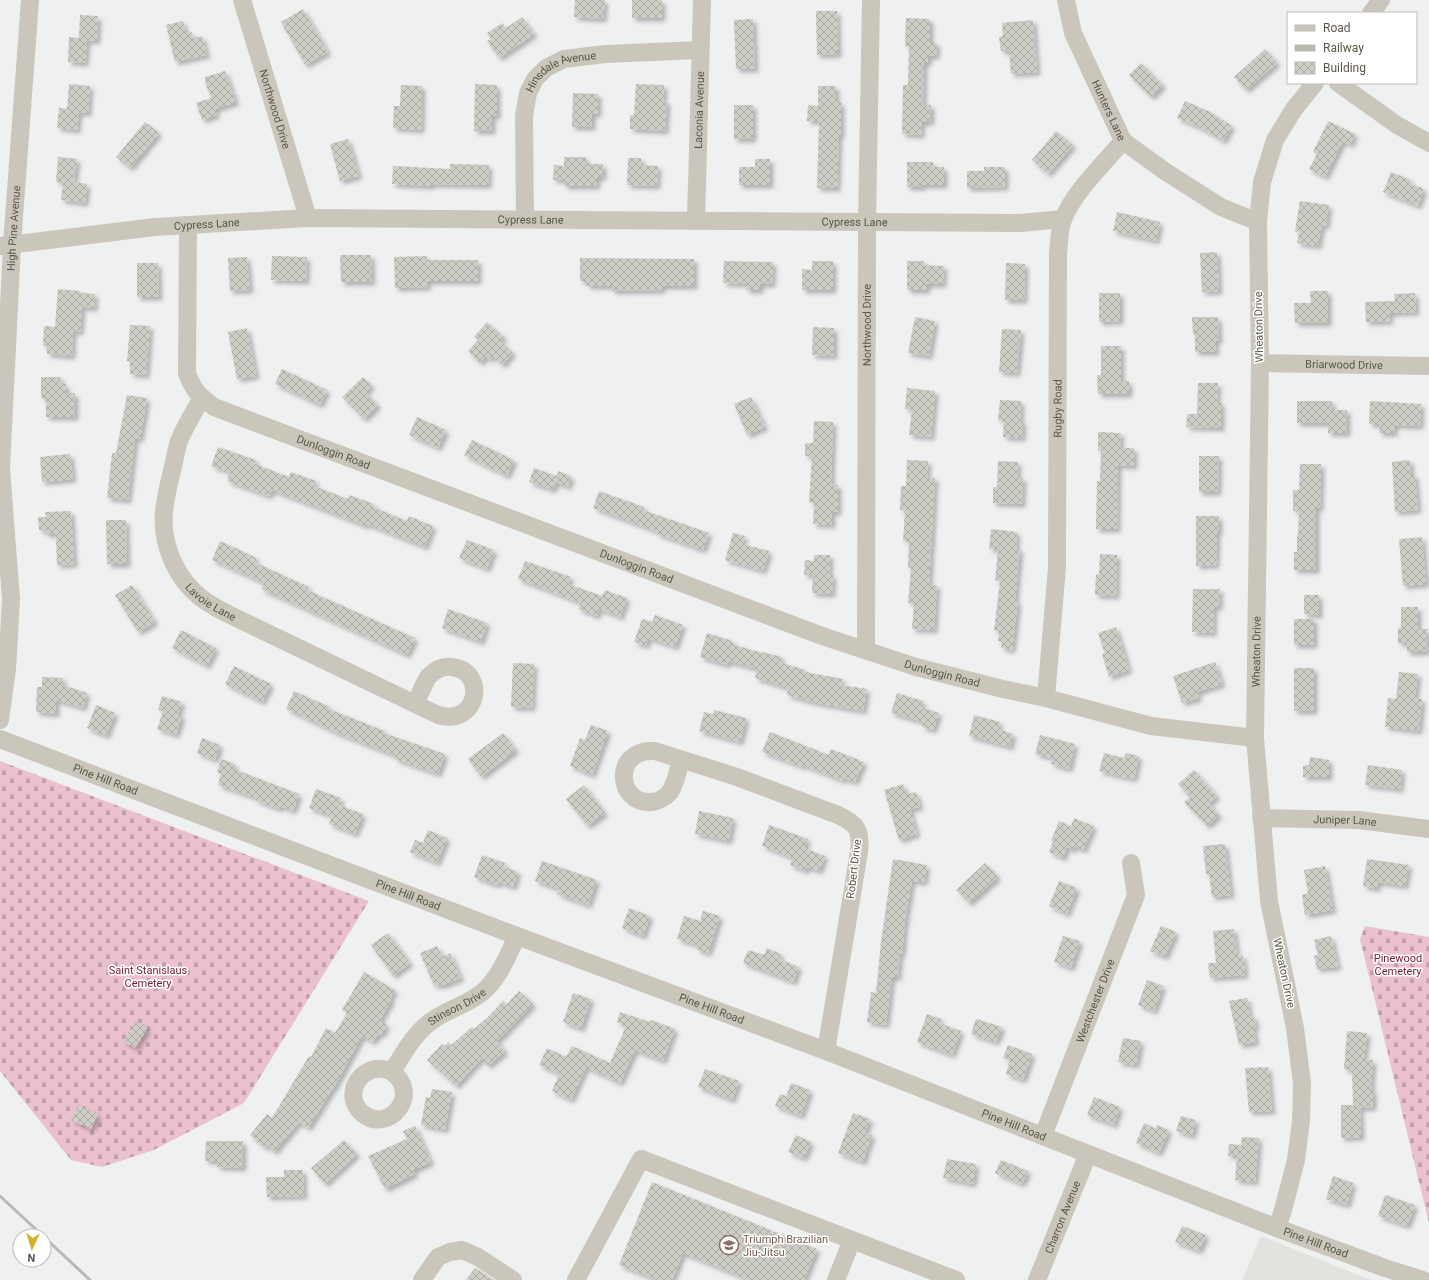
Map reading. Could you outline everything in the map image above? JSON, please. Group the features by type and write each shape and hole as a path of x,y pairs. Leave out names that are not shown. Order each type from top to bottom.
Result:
{"street":[{"name":"High Pine Avenue","path":"0,720 7,669 10,599 1,470 6,245 30,0"},
{"name":"Northwood Drive","path":"242,0 308,218"},
{"name":"Laconia Avenue","path":"696,221 702,0"},
{"name":"Northwood Drive","path":"866,650 867,222 871,0"},
{"name":"Hunters Lane","path":"1066,0 1073,33 1123,141 1166,172 1220,206 1258,222"},
{"path":"1372,12 1380,0"},
{"name":"Hinsdale Avenue","path":"525,220 524,116 528,94 535,79 546,68 564,59 605,54 700,50"},
{"name":"Wheaton Drive","path":"1277,1228 1296,1160 1301,1121 1302,1083 1295,1028 1269,901 1255,738 1260,363 1258,222 1262,182 1275,140 1294,109 1314,84"},
{"path":"1339,84 1397,125 1429,143"},
{"name":"Rugby Road","path":"1046,698 1057,567 1058,254 1060,227 1063,219 1085,184 1123,141"},
{"name":"Cypress Lane","path":"6,245 155,227 308,218 1020,223 1063,219"},
{"name":"Dunloggin Road","path":"188,225 187,373 192,387 202,398 228,413 825,637 916,667 1003,689 1046,698 1151,726 1255,738"},
{"name":"Briarwood Drive","path":"1260,363 1429,366"},
{"name":"Lavoie Lane","path":"202,398 179,443 164,513 166,543 179,572 190,587 203,599 217,608 415,704"},
{"name":"Pine Hill Road","path":"0,739 517,936 826,1051 1277,1228 1385,1268 1423,1280"},
{"name":"Robert Drive","path":"681,760 737,776 838,815 850,820 857,828 860,839 859,852 826,1051"},
{"name":"Juniper Lane","path":"1261,818 1359,820 1429,829"},
{"name":"Westchester Drive","path":"1043,1136 1136,895 1132,863"},
{"name":"Stinson Drive","path":"392,1072 410,1042 421,1029 434,1018 471,999 490,985 503,967 517,936"},
{"name":"Charron Avenue","path":"1037,1280 1088,1154"},
{"path":"576,1280 641,1159 956,1280"},
{"path":"836,1280 852,1240"},
{"path":"422,1280 438,1257 450,1252 462,1250 478,1257 513,1280"}],"shaded area":[{"path":"1261,1236 1371,1280 1242,1280"}],"green space":[{"name":"Saint Stanislaus Cemetery","path":"0,761 369,901 244,1103 154,1150 102,1167 71,1160 0,1071"},
{"name":"Pinewood Cemetery","path":"1365,926 1429,937 1429,1223 1360,939"}],"building":[{"path":"575,0 605,0 603,19 574,17"},
{"path":"632,0 662,0 662,18 632,18"},
{"path":"303,9 328,52 305,65 281,22"},
{"path":"816,11 837,11 838,54 817,55"},
{"path":"80,15 98,16 97,41 87,40 85,63 68,62 69,37 79,38"},
{"path":"522,17 534,34 499,58 487,41 491,39 487,33 502,23 506,28"},
{"path":"906,18 930,19 930,43 937,43 936,56 928,56 928,63 924,63 923,105 931,105 931,122 922,122 921,135 902,134 903,85 908,85 909,46 905,46"},
{"path":"753,19 755,69 736,69 734,20"},
{"path":"1033,20 1037,72 1011,74 1009,51 1001,51 999,37 1003,36 1002,23"},
{"path":"183,21 186,34 192,32 193,38 202,36 207,55 175,62 166,25"},
{"path":"1265,49 1277,63 1246,90 1234,77"},
{"path":"1141,63 1163,85 1151,97 1129,75"},
{"path":"225,71 236,102 215,109 217,115 202,120 196,103 211,98 205,82 205,77"},
{"path":"69,84 90,86 88,113 79,112 77,130 57,128 59,108 67,109"},
{"path":"475,84 497,85 497,116 492,116 492,131 474,131"},
{"path":"636,84 664,85 663,101 667,102 665,131 630,129 630,115 634,115"},
{"path":"401,85 422,86 421,130 393,128 394,106 400,106"},
{"path":"818,86 836,86 836,102 841,102 841,135 839,135 837,188 817,188 819,121 807,121 808,105 818,106"},
{"path":"573,93 598,94 598,114 592,114 592,127 572,127"},
{"path":"1185,101 1210,112 1232,126 1223,141 1203,129 1177,118"},
{"path":"734,105 753,105 753,139 734,139"},
{"path":"1328,121 1355,134 1350,145 1343,141 1325,177 1309,169 1317,154 1313,152"},
{"path":"145,122 159,133 130,168 116,157"},
{"path":"1056,131 1073,145 1048,174 1032,160"},
{"path":"348,139 359,176 340,181 330,144"},
{"path":"58,157 77,159 74,182 87,184 85,203 61,200 63,182 56,182"},
{"path":"564,157 586,157 586,164 603,164 603,177 597,177 597,186 564,186 564,180 553,180 554,165 564,166"},
{"path":"628,158 641,158 641,165 658,166 657,186 627,185"},
{"path":"755,159 770,159 770,185 739,185 739,167 755,167"},
{"path":"907,162 933,162 933,167 944,167 944,185 907,187"},
{"path":"450,164 489,165 488,185 431,184 431,186 392,184 393,166 450,169"},
{"path":"984,167 1005,167 1005,187 967,188 967,171 984,171"},
{"path":"1391,172 1411,180 1409,183 1424,189 1418,206 1383,192"},
{"path":"1300,201 1329,205 1326,226 1322,225 1318,246 1297,243 1299,232 1295,231"},
{"path":"1117,212 1160,222 1156,241 1113,231"},
{"path":"1217,252 1219,291 1202,292 1200,253"},
{"path":"340,255 371,255 372,282 341,282"},
{"path":"272,256 307,257 306,281 271,280"},
{"path":"427,256 427,260 478,260 478,281 427,281 428,287 395,288 394,257"},
{"path":"247,257 250,290 230,291 228,258"},
{"path":"580,258 694,259 694,286 662,286 662,290 612,291 612,286 587,286 587,281 580,281"},
{"path":"724,261 773,262 772,284 760,284 760,290 746,290 746,284 723,283"},
{"path":"812,261 833,261 833,290 802,290 802,269 812,270"},
{"path":"907,261 924,261 924,265 944,266 943,284 927,284 927,290 907,290"},
{"path":"137,263 158,263 159,297 137,297"},
{"path":"1006,263 1025,264 1024,300 1005,300"},
{"path":"58,289 95,294 94,308 82,307 80,332 73,331 72,356 47,354 47,346 43,346 44,326 55,327"},
{"path":"1310,291 1328,291 1328,323 1295,323 1294,303 1311,303"},
{"path":"1099,293 1120,293 1120,321 1099,322"},
{"path":"1415,293 1416,312 1389,313 1390,321 1366,322 1365,302 1395,301 1394,294"},
{"path":"915,317 935,321 929,356 908,353"},
{"path":"1192,317 1218,317 1219,341 1215,341 1216,352 1195,352 1195,334 1193,334"},
{"path":"487,322 504,337 500,341 513,353 502,365 493,356 490,360 486,356 480,363 468,351 478,340 474,337"},
{"path":"130,325 150,326 146,375 130,374 130,361 127,361"},
{"path":"813,327 834,328 834,356 812,355"},
{"path":"247,328 256,376 237,379 228,332"},
{"path":"1002,329 1021,330 1017,373 999,372"},
{"path":"1101,346 1121,346 1121,381 1129,381 1129,394 1098,394 1097,375 1101,375"},
{"path":"282,369 327,390 320,405 275,384"},
{"path":"41,377 61,377 60,383 66,384 66,393 75,393 75,417 46,417 46,398 41,398"},
{"path":"363,377 372,386 365,392 378,405 364,419 342,397"},
{"path":"1198,383 1218,383 1217,402 1221,402 1221,428 1186,427 1187,414 1197,414"},
{"path":"907,388 935,391 931,437 909,435 912,409 905,409"},
{"path":"127,395 147,398 140,439 135,438 128,500 107,498 112,453 116,453"},
{"path":"751,397 765,427 747,435 734,404"},
{"path":"1000,400 1021,401 1020,421 1023,421 1022,438 1003,437 1004,421 998,421"},
{"path":"1297,401 1332,401 1332,410 1347,410 1347,433 1328,433 1328,423 1297,423"},
{"path":"1370,401 1421,404 1420,426 1395,425 1394,433 1379,433 1380,424 1369,424"},
{"path":"417,417 446,430 438,448 409,435"},
{"path":"814,421 833,422 831,484 838,485 838,512 832,512 832,525 813,524 814,502 809,502 812,456 805,456 805,443 813,443"},
{"path":"1098,432 1121,433 1120,448 1134,448 1134,466 1118,465 1117,529 1096,529 1097,481 1100,481 1101,450 1098,451"},
{"path":"472,440 514,460 507,476 464,455"},
{"path":"218,447 256,460 255,464 289,477 291,472 316,481 314,486 348,499 349,495 374,504 373,507 407,521 409,516 433,526 425,547 367,524 366,526 272,490 269,496 227,481 230,472 211,466"},
{"path":"70,454 73,479 42,482 40,457"},
{"path":"1199,456 1219,456 1218,492 1199,492"},
{"path":"907,460 928,461 927,477 935,478 929,585 937,585 934,630 912,629 914,603 908,603 911,568 908,568 909,541 903,541 905,510 900,510 901,486 906,486"},
{"path":"1410,460 1411,475 1415,475 1418,510 1395,512 1392,462"},
{"path":"998,461 1018,462 1017,478 1023,478 1022,504 993,503 993,487 997,487"},
{"path":"1300,464 1321,464 1320,508 1316,508 1316,570 1294,570 1294,552 1297,552 1299,511 1293,511 1293,490 1299,490"},
{"path":"534,468 557,476 558,471 571,476 568,487 556,482 553,490 529,482"},
{"path":"599,491 644,507 643,510 709,533 703,550 657,534 658,532 593,508"},
{"path":"71,511 74,564 57,565 56,534 45,534 45,530 39,530 38,517 46,517 45,512"},
{"path":"1196,516 1219,516 1216,565 1196,566"},
{"path":"106,520 126,520 127,564 107,564"},
{"path":"991,529 1017,532 1016,549 1020,549 1015,601 1018,601 1012,650 1001,648 1002,642 998,641 999,631 994,631 1000,581 995,580 998,549 989,549"},
{"path":"733,533 745,536 742,544 769,551 763,571 725,560"},
{"path":"1422,537 1426,584 1403,586 1399,539"},
{"path":"467,540 494,550 487,569 459,558"},
{"path":"220,541 257,558 254,562 309,587 307,590 415,638 407,655 261,589 264,583 212,560"},
{"path":"1100,554 1117,555 1116,596 1095,595 1096,574 1099,575"},
{"path":"814,555 830,555 829,575 833,575 832,594 812,593 813,575 804,575 805,560 814,561"},
{"path":"525,561 571,577 568,584 602,596 605,590 627,598 620,617 599,609 597,616 578,609 581,603 518,579"},
{"path":"132,585 155,622 138,632 115,595"},
{"path":"1193,589 1220,589 1219,607 1214,607 1213,633 1192,632"},
{"path":"1304,595 1319,595 1319,615 1304,614"},
{"path":"1401,607 1418,607 1418,629 1427,629 1426,652 1407,652 1407,643 1398,643 1398,628 1401,628"},
{"path":"448,609 487,623 481,642 442,628"},
{"path":"655,615 683,625 675,647 648,638 646,646 634,642 642,619 652,622"},
{"path":"1294,619 1314,619 1314,645 1294,645"},
{"path":"1116,627 1129,670 1109,677 1102,654 1105,654 1098,633"},
{"path":"181,630 216,648 207,666 172,648"},
{"path":"707,633 733,641 732,644 782,657 780,662 805,670 805,672 843,679 841,685 867,689 863,711 817,703 787,695 788,688 755,678 757,669 728,661 727,665 700,657"},
{"path":"1215,662 1222,684 1197,692 1199,698 1182,703 1173,676"},
{"path":"513,663 534,664 532,708 511,707"},
{"path":"234,666 271,684 262,702 225,684"},
{"path":"1294,668 1314,668 1314,711 1294,711"},
{"path":"1399,672 1418,674 1415,698 1422,699 1419,731 1385,727 1388,698 1396,699"},
{"path":"42,677 63,678 63,685 87,693 83,708 56,700 56,714 36,712 37,687 42,687"},
{"path":"294,691 330,707 329,709 385,731 384,733 445,754 438,774 395,759 396,756 337,733 286,709"},
{"path":"897,693 923,701 921,707 939,713 933,730 922,727 923,722 891,713"},
{"path":"162,696 182,702 178,715 182,716 176,735 157,729 163,712 158,710"},
{"path":"96,705 115,713 106,736 87,728"},
{"path":"714,710 746,718 740,742 699,731 704,712 713,714"},
{"path":"974,715 1000,722 998,729 1013,734 1010,747 969,736"},
{"path":"591,725 608,731 592,775 570,766 580,738 585,740"},
{"path":"770,732 829,755 831,749 864,762 855,782 844,778 843,781 803,765 803,767 762,752"},
{"path":"503,733 516,750 481,777 468,759"},
{"path":"1040,735 1075,744 1069,769 1051,764 1053,758 1035,754"},
{"path":"202,738 220,745 215,760 197,753"},
{"path":"1104,753 1124,758 1126,753 1139,756 1134,779 1099,771"},
{"path":"1310,757 1329,760 1329,777 1303,777 1303,766 1309,765"},
{"path":"221,759 235,764 234,769 299,794 293,811 280,806 279,809 255,800 256,798 218,785 221,774 217,772"},
{"path":"1368,765 1402,770 1400,789 1365,785"},
{"path":"1194,770 1217,796 1209,803 1219,815 1207,826 1184,802 1190,797 1178,784"},
{"path":"903,784 906,794 916,792 920,807 910,809 917,834 899,840 884,790"},
{"path":"584,785 605,813 587,826 566,799"},
{"path":"316,789 341,798 339,805 363,814 355,834 329,824 332,816 309,808"},
{"path":"699,811 733,818 729,841 695,834"},
{"path":"1074,818 1094,826 1083,850 1074,846 1073,850 1067,847 1063,858 1049,852 1053,842 1051,841 1059,821 1071,826"},
{"path":"769,825 808,839 804,848 825,856 819,871 807,867 805,871 790,865 793,858 762,846"},
{"path":"428,830 447,838 437,863 410,852 415,840 423,843"},
{"path":"1225,844 1231,895 1212,897 1209,874 1206,874 1203,846"},
{"path":"482,855 505,863 503,866 518,872 513,887 498,882 497,885 474,877"},
{"path":"893,859 927,865 924,882 912,881 905,922 902,954 900,953 898,977 892,977 886,1025 867,1022 871,992 876,993 881,942"},
{"path":"1367,859 1409,865 1405,886 1378,882 1377,889 1363,886"},
{"path":"542,861 597,880 588,905 557,894 559,889 535,881"},
{"path":"985,863 998,877 969,903 956,890"},
{"path":"1325,866 1333,910 1305,915 1302,895 1308,893 1304,870"},
{"path":"1059,881 1077,888 1067,914 1049,906"},
{"path":"629,908 650,916 643,936 622,928"},
{"path":"703,911 720,916 708,953 696,949 698,945 677,939 684,916 700,921"},
{"path":"1161,926 1176,932 1165,957 1150,951"},
{"path":"1234,929 1237,956 1243,955 1245,975 1210,978 1208,963 1216,963 1213,931"},
{"path":"388,933 410,963 393,976 371,945"},
{"path":"1063,936 1080,941 1071,968 1054,962"},
{"path":"1331,936 1338,967 1317,969 1314,956 1318,955 1314,940"},
{"path":"437,946 442,957 450,953 461,978 440,986 439,984 434,986 420,953"},
{"path":"767,948 781,954 779,959 799,967 793,982 743,963 748,950 764,955"},
{"path":"364,972 395,990 390,998 392,999 380,1020 387,1025 381,1035 378,1034 373,1042 362,1036 337,1082 308,1128 299,1122 274,1152 267,1145 265,1148 250,1135 267,1114 272,1118 309,1056 311,1057 326,1028 335,1033 347,1013 342,1010"},
{"path":"1147,980 1163,986 1154,1011 1138,1005"},
{"path":"519,991 533,1004 497,1041 505,1051 488,1066 482,1058 456,1086 427,1060 442,1044 445,1046 448,1042 451,1045 472,1027 474,1029 503,1001 507,1004"},
{"path":"573,993 591,999 581,1029 563,1022"},
{"path":"1247,998 1250,1017 1254,1016 1256,1027 1253,1028 1256,1042 1239,1045 1229,1001"},
{"path":"620,1012 650,1022 651,1020 675,1029 663,1061 635,1050 620,1083 586,1067 571,1100 552,1091 559,1074 539,1065 547,1048 566,1057 572,1046 610,1063 626,1026 617,1022"},
{"path":"927,1014 941,1019 939,1023 961,1031 952,1055 917,1042"},
{"path":"976,1019 1002,1027 996,1042 971,1034"},
{"path":"136,1021 148,1028 135,1048 123,1041"},
{"path":"1347,1031 1367,1033 1364,1059 1373,1060 1371,1090 1373,1090 1373,1107 1360,1108 1361,1137 1341,1138 1341,1105 1353,1105 1352,1070 1344,1069"},
{"path":"1123,1038 1141,1041 1136,1065 1118,1062"},
{"path":"1008,1045 1032,1054 1023,1080 1006,1074 1010,1060 1003,1058"},
{"path":"1268,1067 1272,1111 1249,1112 1245,1068"},
{"path":"705,1069 739,1081 732,1100 698,1087"},
{"path":"791,1083 810,1090 801,1116 775,1106 780,1094 786,1096"},
{"path":"432,1089 452,1092 445,1130 421,1125 426,1097 430,1098"},
{"path":"1094,1097 1120,1107 1114,1125 1087,1115"},
{"path":"78,1105 98,1114 91,1129 71,1120"},
{"path":"853,1113 870,1119 865,1133 872,1135 863,1162 838,1153"},
{"path":"1181,1116 1196,1120 1192,1136 1176,1131"},
{"path":"1144,1123 1156,1129 1157,1125 1169,1130 1159,1153 1136,1143"},
{"path":"415,1126 431,1162 413,1170 415,1174 385,1189 368,1156 407,1139 403,1131"},
{"path":"796,1135 811,1142 804,1158 788,1152"},
{"path":"1242,1137 1259,1138 1255,1182 1235,1180 1237,1156 1228,1156 1229,1144 1241,1145"},
{"path":"344,1140 357,1154 325,1184 311,1168"},
{"path":"206,1141 243,1141 243,1168 217,1167 217,1161 205,1161"},
{"path":"947,1159 976,1164 973,1184 943,1178"},
{"path":"1001,1160 1028,1171 1022,1184 995,1173"},
{"path":"284,1170 303,1170 304,1196 267,1197 266,1177 284,1177"},
{"path":"1333,1176 1353,1183 1347,1205 1326,1199"},
{"path":"652,1182 817,1249 804,1280 749,1280 683,1253 672,1280 657,1280 619,1265"},
{"path":"1385,1195 1415,1205 1407,1226 1378,1216"},
{"path":"1182,1226 1206,1235 1199,1251 1175,1242"},
{"path":"475,1268 494,1280 466,1280"}],"railway":[{"path":"0,1196 34,1228"},
{"path":"52,1244 90,1280"}],"place":[{"name":"Triumph Brazilian Jiu-Jitsu","path":"729,1245"}]}
